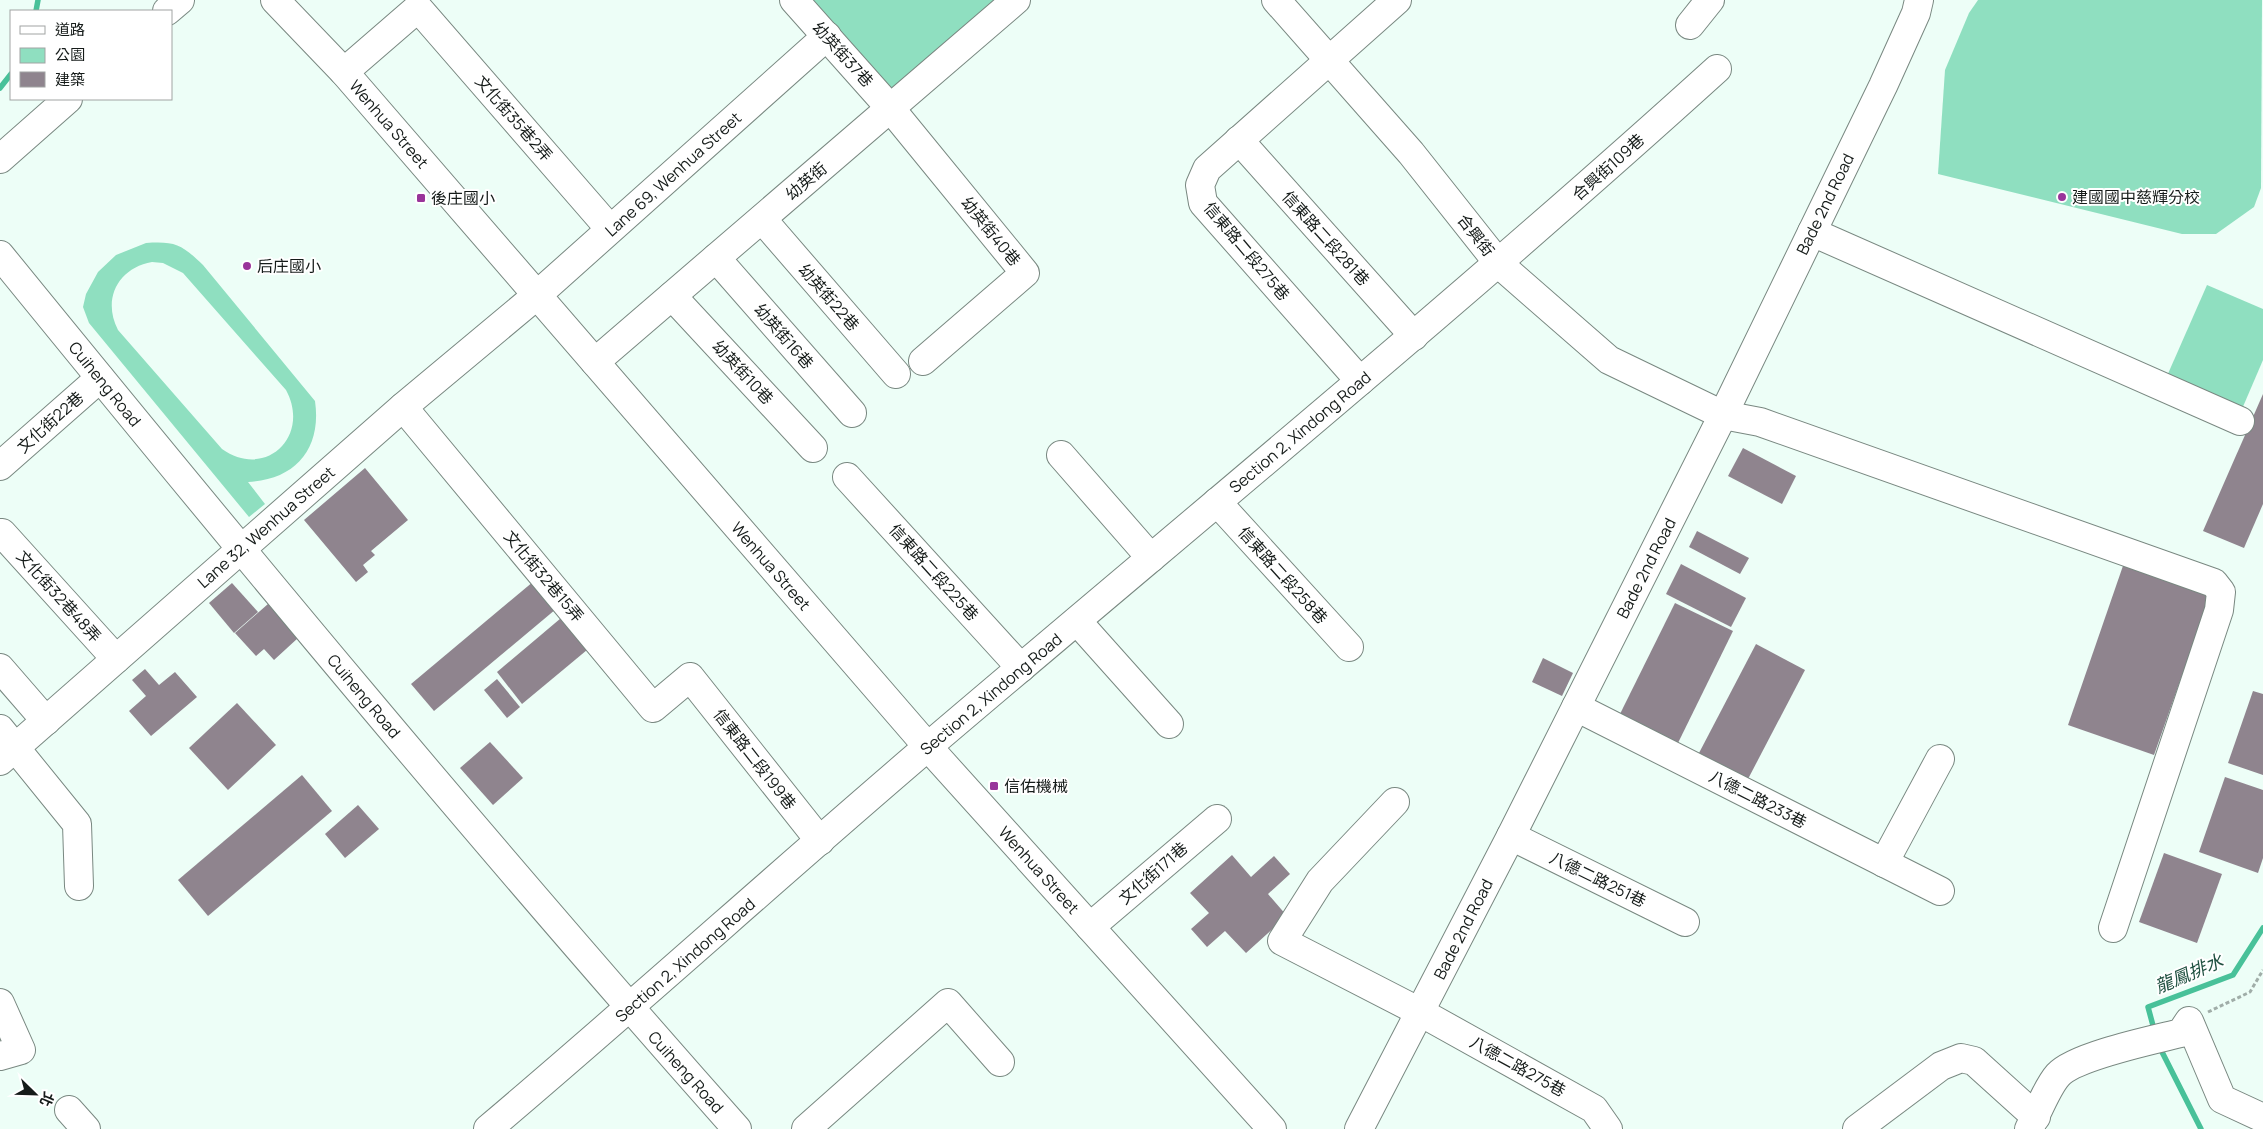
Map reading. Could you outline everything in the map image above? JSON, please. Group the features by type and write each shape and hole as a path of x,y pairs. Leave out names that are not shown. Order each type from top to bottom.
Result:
{"street":[{"path":"168,10 180,0"},
{"name":"Wenhua Street","path":"275,0 344,72 928,747 1272,1129"},
{"name":"幼英街37巷","path":"794,0 818,44 891,109"},
{"name":"幼英街","path":"595,362 1016,0"},
{"name":"合興街","path":"1276,0 1411,153 1498,264 1610,360 1723,415 1760,422 2214,583 2221,592 2219,610 2191,699 2113,928"},
{"name":"信東路二段275巷","path":"1360,381 1203,202 1200,185 1207,169 1397,0"},
{"path":"1690,25 1710,0"},
{"name":"Bade 2nd Road","path":"1359,1129 1512,836 1723,415 1883,86 1916,13 1919,0"},
{"name":"文化街35巷2弄","path":"344,72 418,8 610,229"},
{"name":"Lane 69, Wenhua Street","path":"536,296 818,44"},
{"name":"合興街109巷","path":"1498,264 1717,69"},
{"path":"0,159 67,100"},
{"name":"幼英街40巷","path":"891,109 1025,273 923,361"},
{"name":"信東路二段281巷","path":"1239,140 1414,336"},
{"name":"幼英街22巷","path":"762,220 896,374"},
{"path":"1812,232 2240,421"},
{"name":"Cuiheng Road","path":"0,255 240,549 630,1009 737,1129"},
{"name":"幼英街16巷","path":"716,258 852,413"},
{"name":"Section 2, Xindong Road","path":"488,1129 630,1009 928,747 1498,264"},
{"name":"Lane 32, Wenhua Street","path":"5,746 46,721 403,407 536,296"},
{"name":"幼英街10巷","path":"672,296 813,448"},
{"name":"文化街22巷","path":"0,466 100,378"},
{"name":"文化街32巷15弄","path":"403,407 653,708 690,677"},
{"path":"1061,455 1151,558"},
{"name":"信東路二段225巷","path":"847,477 1021,668"},
{"name":"信東路二段258巷","path":"1217,502 1349,648"},
{"name":"文化街32巷48弄","path":"2,533 116,659"},
{"path":"1077,621 1169,724"},
{"path":"0,668 46,721"},
{"name":"信東路二段199巷","path":"690,677 820,841"},
{"name":"八德二路233巷","path":"1576,707 1940,891"},
{"path":"5,746 77,824 78,886"},
{"path":"1884,863 1940,759"},
{"name":"八德二路275巷","path":"1395,802 1320,881 1282,941 1420,1012 1594,1109 1608,1129"},
{"name":"文化街171巷","path":"1090,927 1217,819"},
{"name":"八德二路251巷","path":"1512,836 1685,922"},
{"path":"806,1129 948,1002 1000,1062"},
{"path":"0,1003 21,1050 0,1056"},
{"path":"1857,1129 1941,1066 1960,1058 1974,1062 2032,1123 2057,1075 2069,1066 2185,1027 2222,1099 2263,1118"}],"path":[{"path":"2185,1027 2250,992 2263,970"}],"green space":[{"path":"813,0 998,0 893,92"},
{"path":"1978,0 2262,0 2261,188 2254,207 2216,234 2182,234 1938,174 1945,70 1969,13"},
{"path":"146,243 172,244 184,249 203,265 315,401 316,418 314,434 302,459 292,468 279,475 265,480 248,482 265,504 249,517 89,323 83,307 86,294 98,272 116,255","holes":["152,262 163,263 183,273 286,390 292,407 293,423 288,437 280,448 268,456 254,459 238,457 222,449 118,330 113,318 112,307 116,287 122,278 140,265"]},
{"path":"2207,285 2263,309 2263,360 2242,409 2167,376"}],"building":[{"path":"2263,394 2263,504 2244,548 2203,531"},
{"path":"1743,448 1796,476 1782,504 1728,476"},
{"path":"365,468 408,520 371,551 375,555 363,565 368,572 356,582 304,520"},
{"path":"1697,531 1749,558 1740,574 1689,547"},
{"path":"2125,560 2212,590 2154,755 2068,725"},
{"path":"1681,564 1746,598 1731,627 1666,594"},
{"path":"540,576 562,604 434,711 411,684"},
{"path":"232,583 258,612 234,633 209,603"},
{"path":"1675,603 1733,631 1677,745 1619,716"},
{"path":"268,604 298,638 274,660 264,649 256,656 235,633"},
{"path":"567,613 593,645 522,704 497,672"},
{"path":"1756,644 1805,670 1748,779 1699,753"},
{"path":"1543,658 1573,673 1562,696 1532,682"},
{"path":"145,669 159,685 175,672 197,697 151,736 129,711 146,696 132,680"},
{"path":"497,679 520,707 507,718 484,690"},
{"path":"2253,691 2263,694 2263,775 2228,763"},
{"path":"237,703 276,745 228,790 189,748"},
{"path":"490,742 523,778 493,805 460,768"},
{"path":"302,775 332,811 208,916 178,880"},
{"path":"2225,777 2263,790 2263,858 2258,873 2199,852"},
{"path":"358,805 379,829 345,858 325,834"},
{"path":"2164,853 2222,874 2197,943 2139,922"},
{"path":"1232,855 1251,877 1274,856 1290,874 1268,894 1287,916 1246,953 1225,931 1207,947 1191,929 1209,913 1190,893"}],"waterway":[{"path":"36,10 38,0"},
{"path":"0,88 10,75"},
{"name":"龍鳳排水","path":"2155,1033 2148,1007 2233,975 2263,928"},
{"name":"龍鳳排水","path":"2159,1046 2201,1129"}],"place":[{"name":"建國國中慈輝分校","path":"2062,197"},
{"name":"後庄國小","path":"421,198"},
{"name":"后庄國小","path":"247,266"},
{"name":"信佑機械","path":"994,786"}]}
